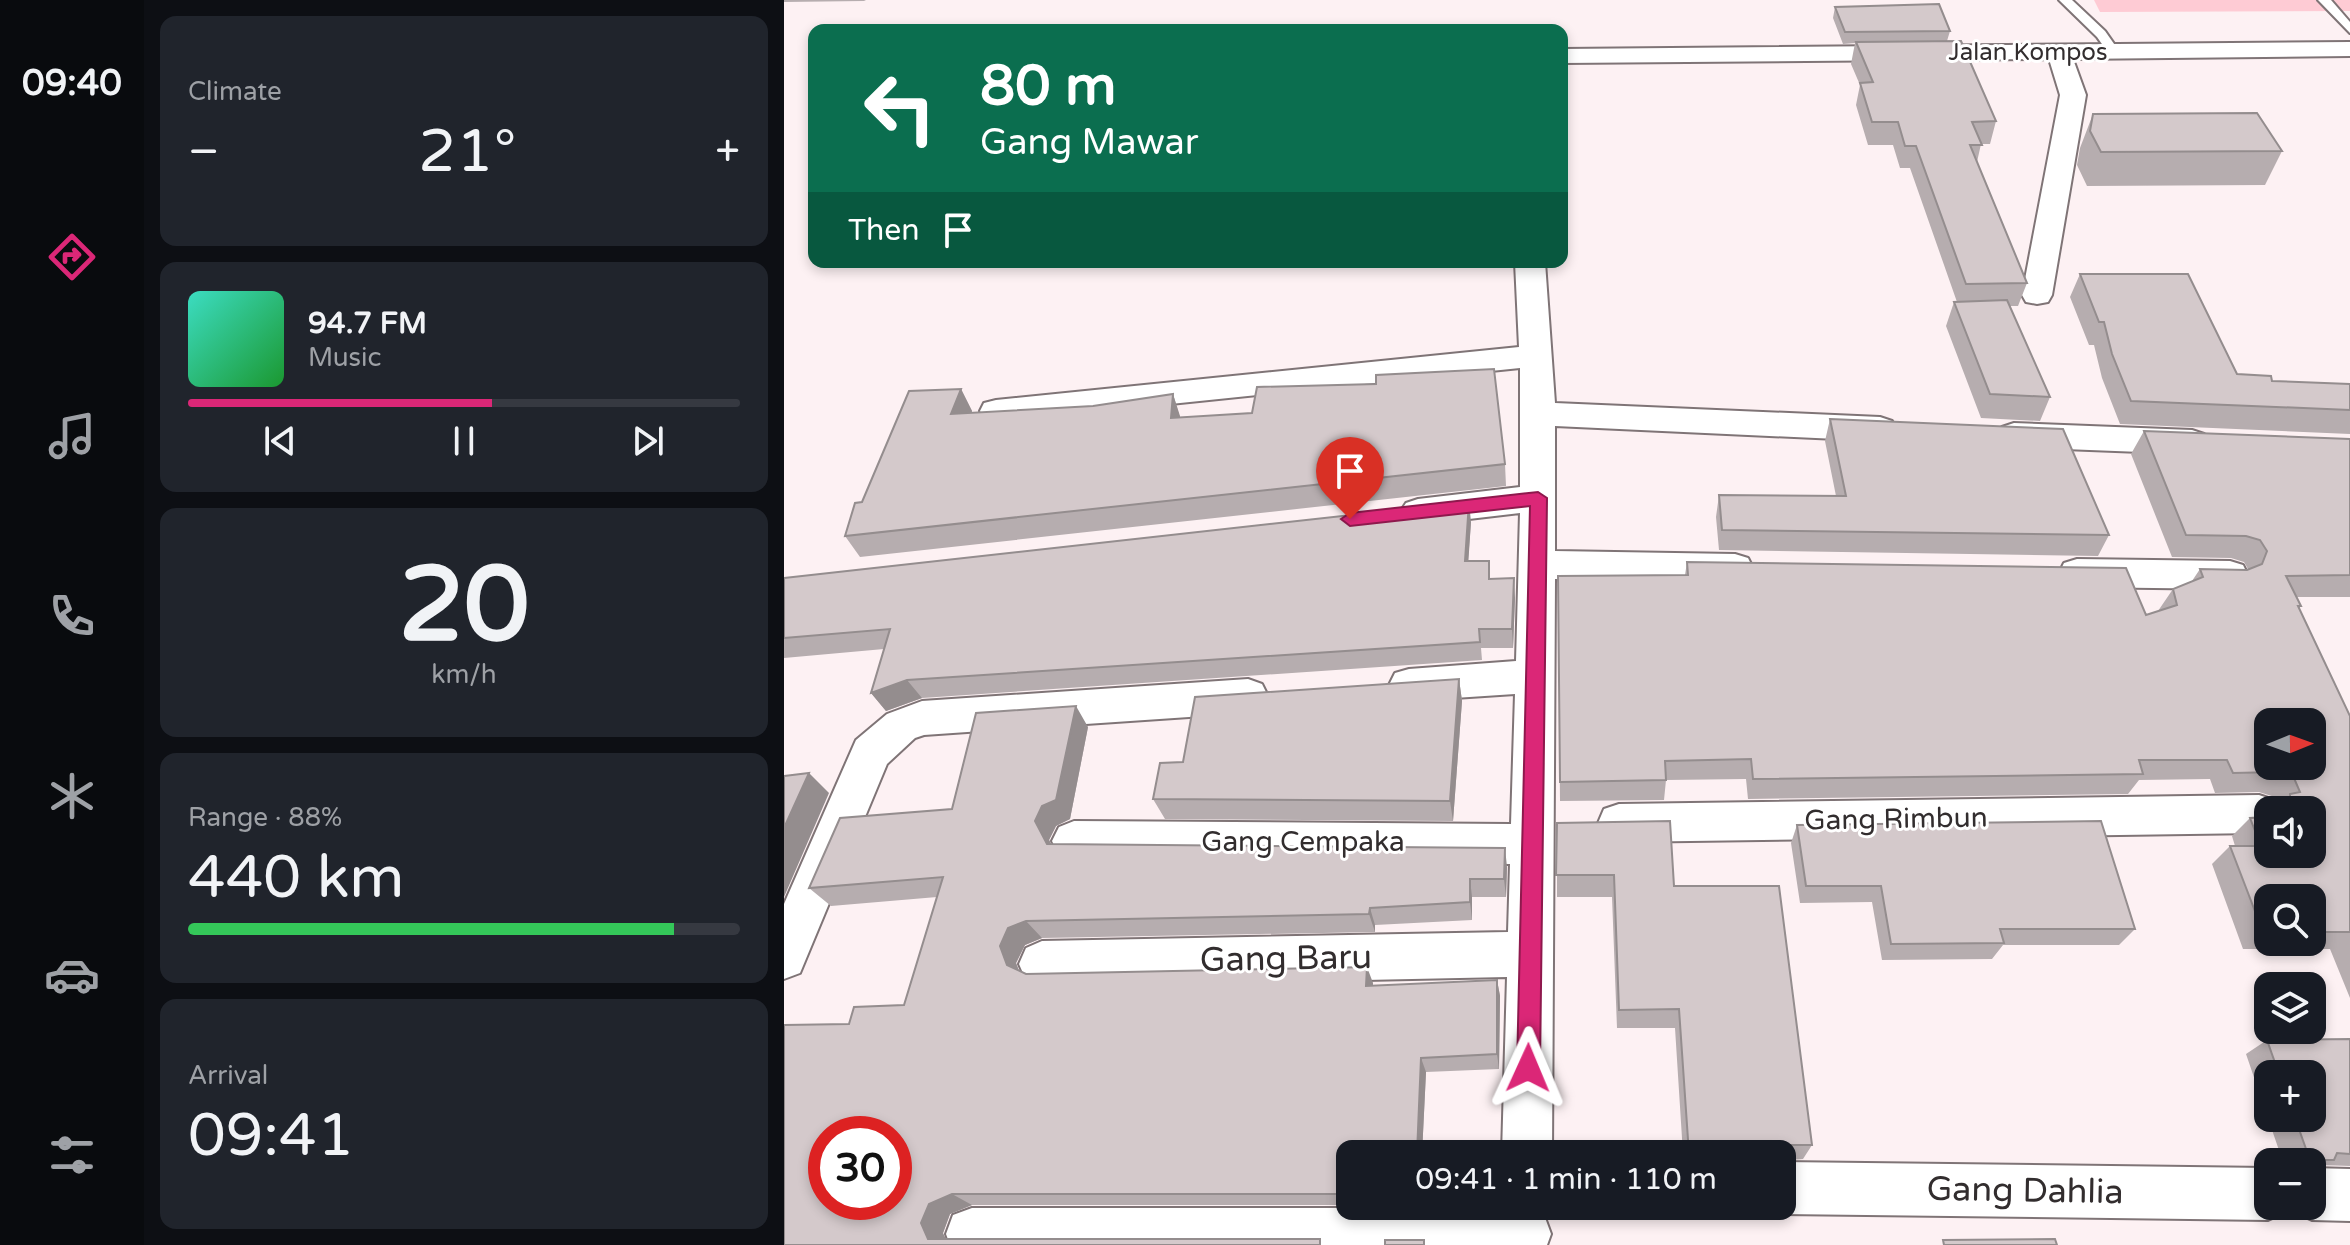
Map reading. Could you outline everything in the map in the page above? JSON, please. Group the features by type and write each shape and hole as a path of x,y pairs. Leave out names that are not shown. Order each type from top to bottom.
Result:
{"street":[{"name":"Jalan Kompos","path":"1568,56 2350,49"},
{"path":"2037,295 2073,95 2058,51"},
{"path":"1527,1140 1530,954 1552,829 1534,676 1539,414 1530,268"},
{"path":"996,411 1535,356"},
{"path":"1539,414 1905,430"},
{"path":"1984,433 2223,444"},
{"path":"1381,516 1538,498"},
{"path":"1536,565 1773,568"},
{"path":"2041,572 2230,575"},
{"path":"1377,687 1534,676"},
{"path":"784,957 871,753 901,726 922,718 1283,694"},
{"name":"Gang Rimbun","path":"1552,829 2254,814"},
{"name":"Gang Cempaka","path":"1074,841 1552,829"},
{"name":"Gang Baru","path":"1042,964 1530,954"},
{"name":"Gang Dahlia","path":"1796,1188 2254,1194"},
{"path":"2326,1194 2350,1195"},
{"path":"972,1234 1525,1228"}],"lane":[{"path":"2065,0 2101,34 2113,51"},
{"path":"2324,0 2350,29"}],"shaded area":[{"path":"2094,0 2350,0 2350,11 2100,12"}],"building":[{"path":"1939,4 1950,31 1845,32 1835,7"},
{"path":"1961,41 1996,121 1972,122 1982,145 1970,145 2027,283 1966,284 1916,146 1905,146 1898,122 1872,122 1860,83 1873,82 1856,42"},
{"path":"2257,113 2282,151 2101,152 2090,131 2093,114"},
{"path":"2080,274 2188,274 2237,374 2271,376 2272,381 2350,384 2350,410 2131,401 2112,354 2104,322 2099,322"},
{"path":"2007,300 2050,397 1990,394 1954,302"},
{"path":"1494,369 1505,464 845,536 855,503 862,502 909,391 961,389 951,414 1093,406 1173,394 1171,418 1252,413 1257,387 1376,384 1376,375"},
{"path":"1830,419 2063,429 2109,535 1722,530 1719,495 1846,496"},
{"path":"2144,431 2350,439 2350,575 2286,576 2350,716 2350,932 2326,932 2326,884 2254,884 2254,909 2230,846 2254,846 2254,868 2326,868 2326,796 2290,794 2300,792 2295,780 2326,780 2326,708 2254,708 2254,773 2233,773 2227,760 2139,760 2143,774 1753,779 1751,759 1665,761 1666,780 1560,782 1558,576 1688,575 1687,562 2126,568 2146,615 2177,605 2173,589 2203,577 2200,569 2247,570 2262,564 2267,551 2260,540 2246,536 2186,535"},
{"path":"1469,502 1465,561 1489,561 1489,579 1514,578 1512,629 1479,629 1480,642 907,680 871,693 890,629 784,638 784,578"},
{"path":"1459,679 1450,801 1153,799 1160,763 1183,762 1195,697"},
{"path":"1076,706 1056,800 1042,806 1035,821 1047,844 1505,848 1504,879 1470,879 1470,902 1370,908 1369,914 1026,921 1008,928 1000,946 1007,965 1026,974 1367,967 1366,986 1497,980 1497,1054 1421,1058 1418,1140 1336,1140 1336,1194 952,1194 929,1204 921,1223 928,1239 1320,1239 1320,1245 784,1245 784,1025 849,1024 854,1007 904,1005 943,877 809,888 840,818 952,809 976,713"},
{"path":"809,773 784,828 784,776"},
{"path":"1670,821 1674,886 1779,886 1812,1145 1796,1145 1796,1140 1688,1140 1679,1009 1619,1010 1614,875 1556,875 1557,823"},
{"path":"2101,821 2135,929 2000,929 2004,943 1891,944 1881,886 1806,886 1797,825"},
{"path":"2326,1039 2350,1039 2350,1154 2337,1153 2334,1160 2326,1160 2326,1148 2306,1148 2300,1132 2326,1132 2326,1060 2274,1060 2268,1044 2326,1044"},
{"path":"2055,1239 2057,1245 1944,1245 1943,1240"},
{"path":"1385,1240 1424,1240 1424,1245 1385,1245"}],"route":[{"path":"1350,519 1538,498 1528,1068"}]}
